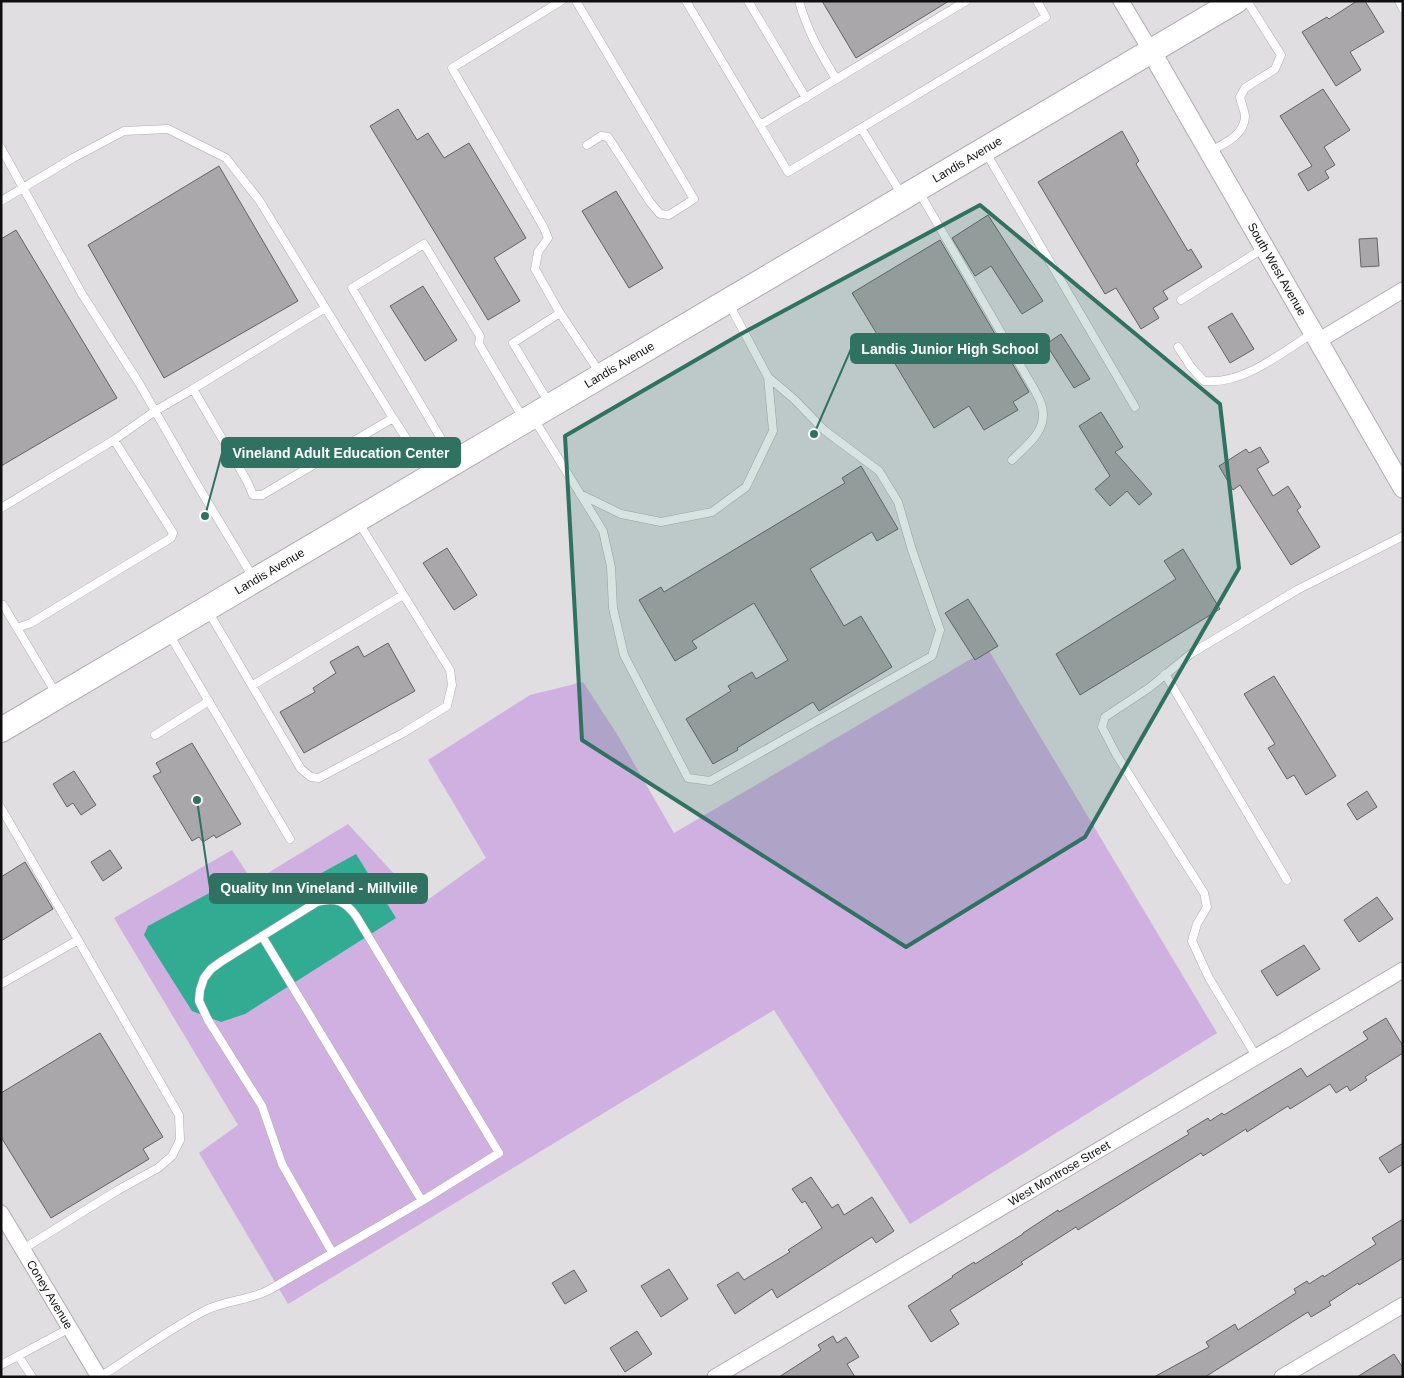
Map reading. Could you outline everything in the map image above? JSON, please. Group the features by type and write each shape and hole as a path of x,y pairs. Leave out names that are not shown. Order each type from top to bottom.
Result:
{"main road":[{"name":"Landis Avenue","path":"1,730 1236,1"}],"street":[{"path":"1121,1 1151,51"},
{"name":"South West Avenue","path":"1151,51 1403,488"},
{"path":"1315,337 1403,290"},
{"name":"West Montrose Street","path":"715,1377 1403,970"},
{"name":"Coney Avenue","path":"1,1213 100,1377"},
{"path":"1284,1376 1403,1305"}],"lane":[{"path":"561,1 452,68 544,228 548,238 538,252 534,269 560,313 601,375"},
{"path":"576,1 694,200 669,215 660,214 650,202 608,137 601,136 587,145"},
{"path":"686,1 788,172 1046,17 1037,1"},
{"path":"748,1 806,98"},
{"path":"799,1 804,20 816,48 836,79"},
{"path":"760,125 966,1"},
{"path":"1209,152 1235,138 1241,130 1245,116 1240,97 1245,88 1275,69 1281,55 1247,1"},
{"path":"1399,1 1403,9"},
{"path":"861,128 910,193 1034,389 1042,407 1043,422 1034,438 1012,460"},
{"path":"1,201 73,158 124,131 168,129 226,158 259,200 430,476"},
{"path":"1,148 82,294 139,383 255,580"},
{"path":"984,150 1135,407"},
{"path":"454,462 352,288 424,244 480,336 479,344 535,414 603,531 611,567 613,608 624,655 688,778 710,781 932,656 940,630 912,550 898,502 879,471 824,430 794,399 768,377 727,301"},
{"path":"1181,300 1264,248"},
{"path":"1,508 114,440 155,411 325,308"},
{"path":"535,414 514,343 560,313"},
{"path":"1178,347 1191,367 1204,381 1217,382 1235,378 1315,337"},
{"path":"580,494 621,514 661,522 712,512 746,487 773,431 768,377"},
{"path":"193,389 247,481 253,495 262,495 393,418"},
{"path":"17,628 31,623 171,538 173,533 114,440"},
{"path":"207,609 302,769 311,777 319,778 438,712 448,706 452,685 450,670 357,520"},
{"path":"1256,1056 1210,978 1192,941 1196,924 1207,907 1204,893 1116,754 1102,728 1105,717 1149,688 1192,652 1297,590 1403,536"},
{"path":"253,686 403,595"},
{"path":"1,606 3,605 58,696"},
{"path":"168,632 290,839"},
{"path":"1165,674 1288,880"},
{"path":"155,735 209,701"},
{"path":"1,808 179,1114 180,1140 172,1156 158,1168 118,1190 23,1250"},
{"path":"100,1377 205,1310 224,1302 257,1296 422,1201 499,1153 356,916 348,905 326,900 317,902 211,969 204,978 199,1001 208,1020 262,1106 282,1164 332,1252"},
{"path":"262,936 422,1201"},
{"path":"1,984 78,940"},
{"path":"1,1365 70,1328"},
{"path":"19,1356 32,1376"}],"highlighted area":[{"path":"980,205 1220,404 1239,568 1085,837 906,947 582,740 565,436 739,335"}],"shaded area":[{"path":"988,649 1217,1033 910,1224 774,1010 288,1304 199,1153 238,1125 114,918 232,850 253,882 348,824 422,904 486,858 428,760 530,695 583,682 617,734 674,833"},
{"path":"356,854 396,918 245,1014 221,1022 192,1011 144,935 148,926 215,890 267,903"}],"building":[{"path":"822,1 949,1 856,58"},
{"path":"1357,1 1365,1 1384,32 1350,52 1361,70 1336,86 1302,32 1327,17 1329,19"},
{"path":"1323,89 1350,130 1324,147 1335,165 1325,171 1329,178 1308,191 1298,174 1312,166 1280,116"},
{"path":"398,109 417,140 428,133 444,158 469,143 526,238 494,258 520,301 488,320 370,126"},
{"path":"1122,131 1139,161 1136,164 1188,251 1191,249 1202,267 1163,291 1168,299 1153,308 1159,318 1141,329 1116,288 1105,294 1038,182"},
{"path":"219,166 298,301 164,378 88,245"},
{"path":"616,191 663,268 629,288 582,211"},
{"path":"988,215 1043,301 1022,314 991,266 975,276 952,238"},
{"path":"16,230 117,398 1,466 1,239"},
{"path":"1377,238 1379,266 1361,267 1359,239"},
{"path":"940,240 1029,392 1013,402 1018,410 984,430 969,406 934,428 852,293"},
{"path":"423,286 457,340 425,361 390,306"},
{"path":"1232,313 1254,349 1230,363 1208,327"},
{"path":"1061,334 1090,379 1074,388 1046,344"},
{"path":"1101,412 1123,447 1115,452 1152,494 1139,505 1127,491 1110,506 1095,489 1110,476 1079,426"},
{"path":"1260,447 1269,462 1257,469 1273,496 1288,486 1301,507 1297,510 1320,547 1291,565 1240,485 1233,490 1219,466 1246,449 1249,453"},
{"path":"861,466 898,529 877,541 872,532 810,569 844,626 861,616 892,667 819,711 813,702 713,764 686,719 731,691 728,686 752,672 756,679 788,660 754,603 692,641 697,648 675,661 639,600 661,587 664,592 845,483 842,478"},
{"path":"447,548 477,595 454,610 423,563"},
{"path":"1183,549 1220,609 1080,695 1056,654 1176,579 1164,561"},
{"path":"968,599 998,646 975,660 945,613"},
{"path":"388,643 415,691 304,753 280,712 315,692 313,688 336,673 330,662 358,646 364,657"},
{"path":"1274,676 1336,776 1306,795 1294,775 1287,779 1268,748 1275,744 1244,694"},
{"path":"192,743 241,824 216,838 214,835 203,842 199,837 192,841 153,776 161,772 156,763"},
{"path":"74,771 96,805 81,815 73,803 67,807 53,784"},
{"path":"1367,791 1377,807 1357,820 1347,804"},
{"path":"110,850 122,868 103,881 91,862"},
{"path":"25,862 53,909 1,941 1,877"},
{"path":"1377,897 1393,919 1359,942 1344,920"},
{"path":"1304,945 1320,969 1277,996 1261,971"},
{"path":"1386,1018 1403,1046 1403,1053 1365,1077 1367,1080 1350,1091 1347,1086 1336,1093 1330,1084 1290,1109 1288,1106 1247,1132 1246,1129 1203,1156 1201,1153 1078,1230 1076,1227 1021,1262 1023,1264 950,1310 959,1324 931,1342 908,1306 952,1276 974,1262 975,1264 1058,1210 1059,1212 1189,1134 1187,1131 1208,1118 1210,1121 1222,1113 1224,1115 1301,1068 1307,1077 1368,1039 1363,1032"},
{"path":"100,1033 163,1137 143,1149 149,1159 51,1218 1,1137 1,1093"},
{"path":"1403,1143 1403,1164 1389,1173 1379,1158"},
{"path":"811,1177 832,1208 838,1204 844,1215 872,1197 894,1231 876,1243 872,1237 777,1298 772,1289 735,1314 717,1285 738,1272 744,1280 790,1252 788,1250 822,1228 805,1201 802,1203 792,1189"},
{"path":"1403,1219 1403,1258 1359,1285 1358,1283 1329,1302 1331,1305 1311,1317 1308,1312 1205,1377 1154,1377 1209,1347 1206,1342 1235,1324 1238,1330 1296,1293 1294,1289 1307,1281 1309,1284 1323,1275 1324,1277 1376,1244 1372,1238"},
{"path":"669,1269 688,1299 661,1317 641,1286"},
{"path":"574,1270 587,1291 565,1304 552,1283"},
{"path":"637,1331 652,1354 625,1372 610,1348"},
{"path":"833,1336 837,1343 846,1337 859,1357 847,1364 855,1377 779,1377 821,1350 818,1345"},
{"path":"1394,1354 1403,1368 1403,1377 1357,1377"}],"place":[{"name":"Landis Junior High School","path":"814,434"},
{"name":"Vineland Adult Education Center","path":"205,516"},
{"name":"Quality Inn Vineland - Millville","path":"197,800"}]}
